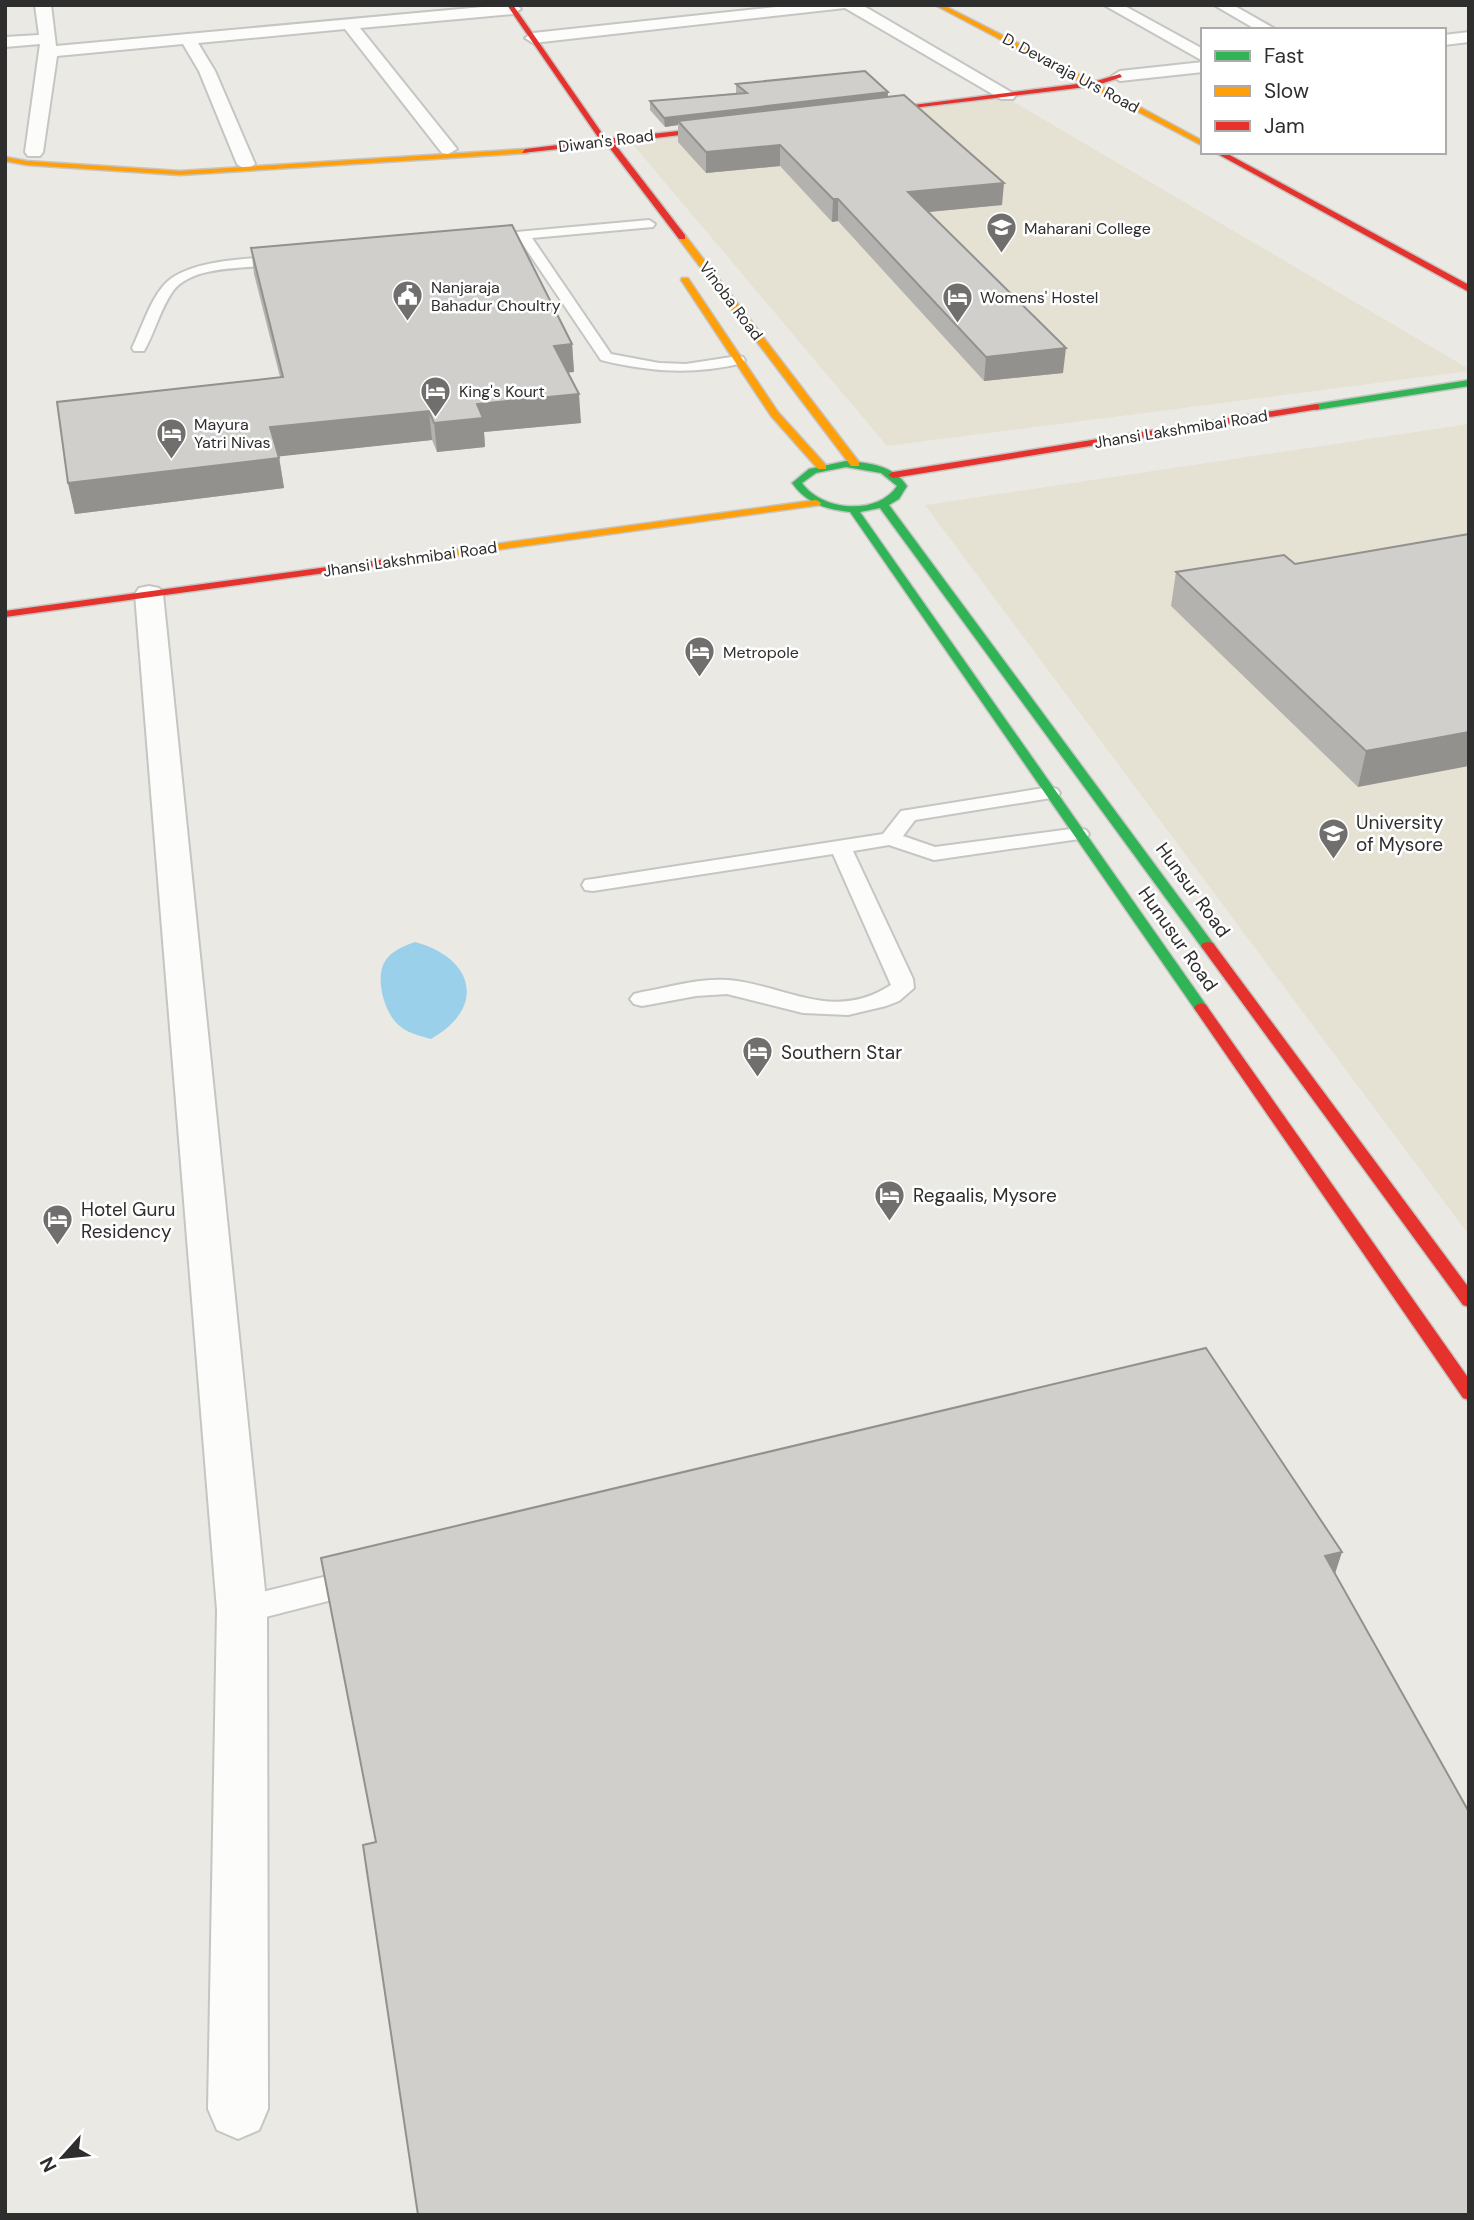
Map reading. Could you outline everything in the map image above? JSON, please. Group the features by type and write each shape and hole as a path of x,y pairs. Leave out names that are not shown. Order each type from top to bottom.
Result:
{"street":[{"path":"34,152 48,46 43,5"},
{"path":"730,5 744,15"},
{"path":"533,38 840,5"},
{"path":"850,5 1000,92"},
{"name":"D. Devaraja Urs Road","path":"938,5 1087,80 1201,143"},
{"path":"1111,5 1201,54"},
{"path":"1221,5 1265,28"},
{"path":"5,42 48,46 188,39 311,21 348,23 512,7"},
{"name":"Vinoba Road","path":"512,7 602,139 612,145 855,464"},
{"path":"634,12 649,26"},
{"path":"348,23 448,149"},
{"path":"1446,40 1469,37"},
{"path":"188,39 207,71 246,164"},
{"path":"843,110 1201,67"},
{"name":"Diwan's Road","path":"5,159 27,163 180,173 454,157 748,121"},
{"path":"5,147 92,160 180,165 246,164 602,139"},
{"name":"Vinoba Road","path":"602,139 596,147 626,191"},
{"path":"1222,154 1469,289"},
{"name":"Vinoba Road","path":"678,269 774,414 822,467"},
{"name":"Jhansi Lakshmibai Road","path":"897,482 1469,383"},
{"path":"897,482 898,496 883,504 853,509 816,503 789,488 804,474 822,467 855,464 878,468 897,482 1054,466"},
{"name":"Jhansi Lakshmibai Road","path":"5,614 816,503"},
{"name":"Hunsur Road","path":"883,504 1469,1301"},
{"name":"Hunusur Road","path":"853,509 1469,1393"},
{"path":"149,594 242,1610 238,2109"}],"lane":[{"path":"468,240 648,224"},
{"path":"523,234 606,357 659,367 686,368 738,360"},
{"path":"139,348 170,286 182,278 234,265 303,258"},
{"path":"890,839 908,815 1050,793"},
{"path":"593,885 890,839 934,854 1079,834"},
{"path":"642,999 724,987 753,991 790,1003 846,1007 892,996 903,988 902,979 841,848"},
{"path":"242,1610 389,1573"}],"shaded area":[{"name":"Maharani College","path":"1007,98 1469,371 887,446 631,142"},
{"name":"University of Mysore","path":"1469,424 1469,1235 925,505"}],"water":[{"path":"415,942 435,949 450,959 461,971 466,984 466,998 460,1013 449,1026 431,1039 416,1035 395,1022 386,1006 381,988 381,970 384,963 390,955"}],"building":[{"path":"865,71 888,92 664,118 650,101 747,93 736,84"},
{"path":"904,95 1004,183 908,192 1066,348 986,357 838,199 833,199 780,145 706,152 678,121"},
{"path":"512,225 572,344 554,346 579,394 477,404 483,418 434,423 429,411 270,427 279,458 68,483 57,402 283,377 251,248"},
{"path":"1469,534 1469,732 1366,751 1176,572 1284,555 1295,564"},
{"path":"1206,1348 1342,1552 1325,1556 1469,1812 1469,2215 418,2215 363,1845 376,1842 321,1558"}],"traffic: fast":[{"path":"1316,407 1469,383"},
{"path":"846,464 885,471 902,486 895,497 883,504 850,509 817,502 805,494 797,483 813,471 846,464"},
{"path":"883,504 1208,946"},
{"path":"853,509 1201,1008"}],"traffic: slow":[{"path":"938,5 1080,77 1201,143"},
{"path":"5,159 27,163 180,173 525,151"},
{"path":"682,237 855,464"},
{"path":"685,280 774,414 822,467"},
{"path":"445,554 816,503"}],"traffic: jam":[{"path":"510,5 604,141 612,145 682,237"},
{"path":"863,112 1094,84 1120,76"},
{"path":"525,151 730,127"},
{"path":"1222,154 1469,289"},
{"path":"893,475 1316,407"},
{"path":"5,614 445,554"},
{"path":"1208,946 1469,1301"},
{"path":"1201,1008 1469,1393"}],"place":[{"name":"Maharani College","path":"1001,255"},
{"name":"Nanjaraja Bahadur Choultry","path":"408,323"},
{"name":"Womens' Hostel","path":"957,324"},
{"name":"King's Kourt","path":"436,418"},
{"name":"Mayura Yatri Nivas","path":"171,460"},
{"name":"Metropole","path":"700,679"},
{"name":"University of Mysore","path":"1333,860"},
{"name":"Southern Star","path":"758,1079"},
{"name":"Regaalis, Mysore","path":"890,1222"},
{"name":"Hotel Guru Residency","path":"58,1247"}]}
